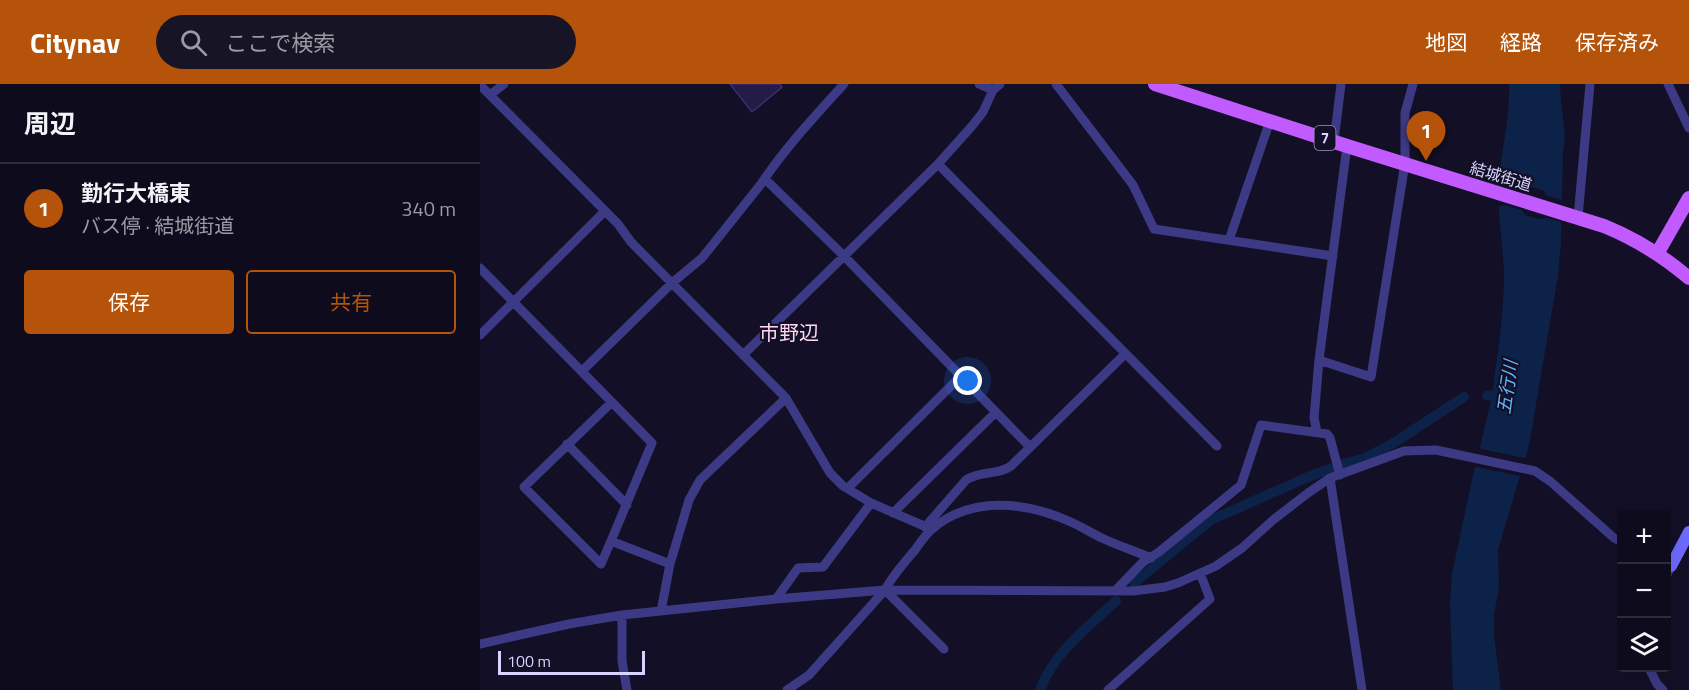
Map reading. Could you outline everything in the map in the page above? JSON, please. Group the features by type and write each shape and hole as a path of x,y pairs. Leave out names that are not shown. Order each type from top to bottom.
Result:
{"main road":[{"name":"結城街道","path":"1155,84 1576,216 1621,233 1657,254 1689,279"},
{"path":"1657,254 1689,198"}],"street":[{"path":"490,96 504,84"},
{"path":"582,371 672,283 702,258 811,121 844,84"},
{"path":"743,355 938,164 978,119 997,87 979,84"},
{"path":"1056,84 1133,185 1154,229 1333,256"},
{"path":"1317,432 1314,418 1333,256 1341,84"},
{"path":"1319,360 1371,377 1405,163 1405,113 1413,84"},
{"path":"1576,216 1590,84"},
{"path":"1668,84 1689,128"},
{"path":"480,85 786,398 830,473 848,488 871,503 928,528 967,509 1017,505 1070,521 1105,540 1151,558"},
{"path":"1228,240 1270,121"},
{"path":"938,164 1216,446"},
{"path":"765,179 844,256 1030,447"},
{"path":"480,335 605,211"},
{"path":"480,268 582,371 652,443 601,564 524,487 612,402"},
{"path":"787,690 809,675 885,590 891,578 966,480 974,475 1008,469 1125,354"},
{"path":"848,488 961,376"},
{"path":"661,611 670,564 690,500 700,480 786,398"},
{"path":"893,513 996,412"},
{"path":"1115,591 1126,578 1241,485 1261,425 1327,434 1330,438 1362,690"},
{"path":"567,444 627,505"},
{"path":"480,644 622,615 776,599 885,590 1115,591 1166,587 1178,584 1216,566 1242,548 1308,493 1335,476 1404,451 1436,450 1531,469 1551,482 1617,539"},
{"path":"776,599 798,568 823,567 871,503"},
{"path":"1671,564 1689,532"},
{"path":"612,540 670,564"},
{"path":"1108,690 1210,599 1200,573"},
{"path":"885,590 944,649"},
{"path":"622,615 622,661 627,690"},
{"path":"1651,672 1658,688"}],"water":[{"name":"五行川","path":"1509,84 1560,84 1565,136 1558,276 1529,445 1498,550 1499,587 1494,615 1494,635 1501,690 1453,690 1450,604 1452,574 1491,401 1482,399 1484,391 1493,390 1502,311 1504,272 1498,193"}],"pier":[{"path":"1497,176 1504,178 1507,183 1543,190 1547,196 1565,201 1565,227 1560,222 1547,218 1539,219 1525,215 1522,210 1496,205"},
{"path":"1477,448 1528,459 1524,477 1472,466"}],"building":[{"path":"730,84 780,84 782,87 752,112"}],"waterway":[{"path":"1343,464 1365,458 1392,444 1464,397"},
{"path":"1134,583 1211,520 1332,468"},
{"path":"1040,690 1046,676 1063,652 1116,601"}],"place":[{"name":"勤行大橋東","path":"1426,161"}],"district":[{"name":"市野辺","path":"789,332"}]}
